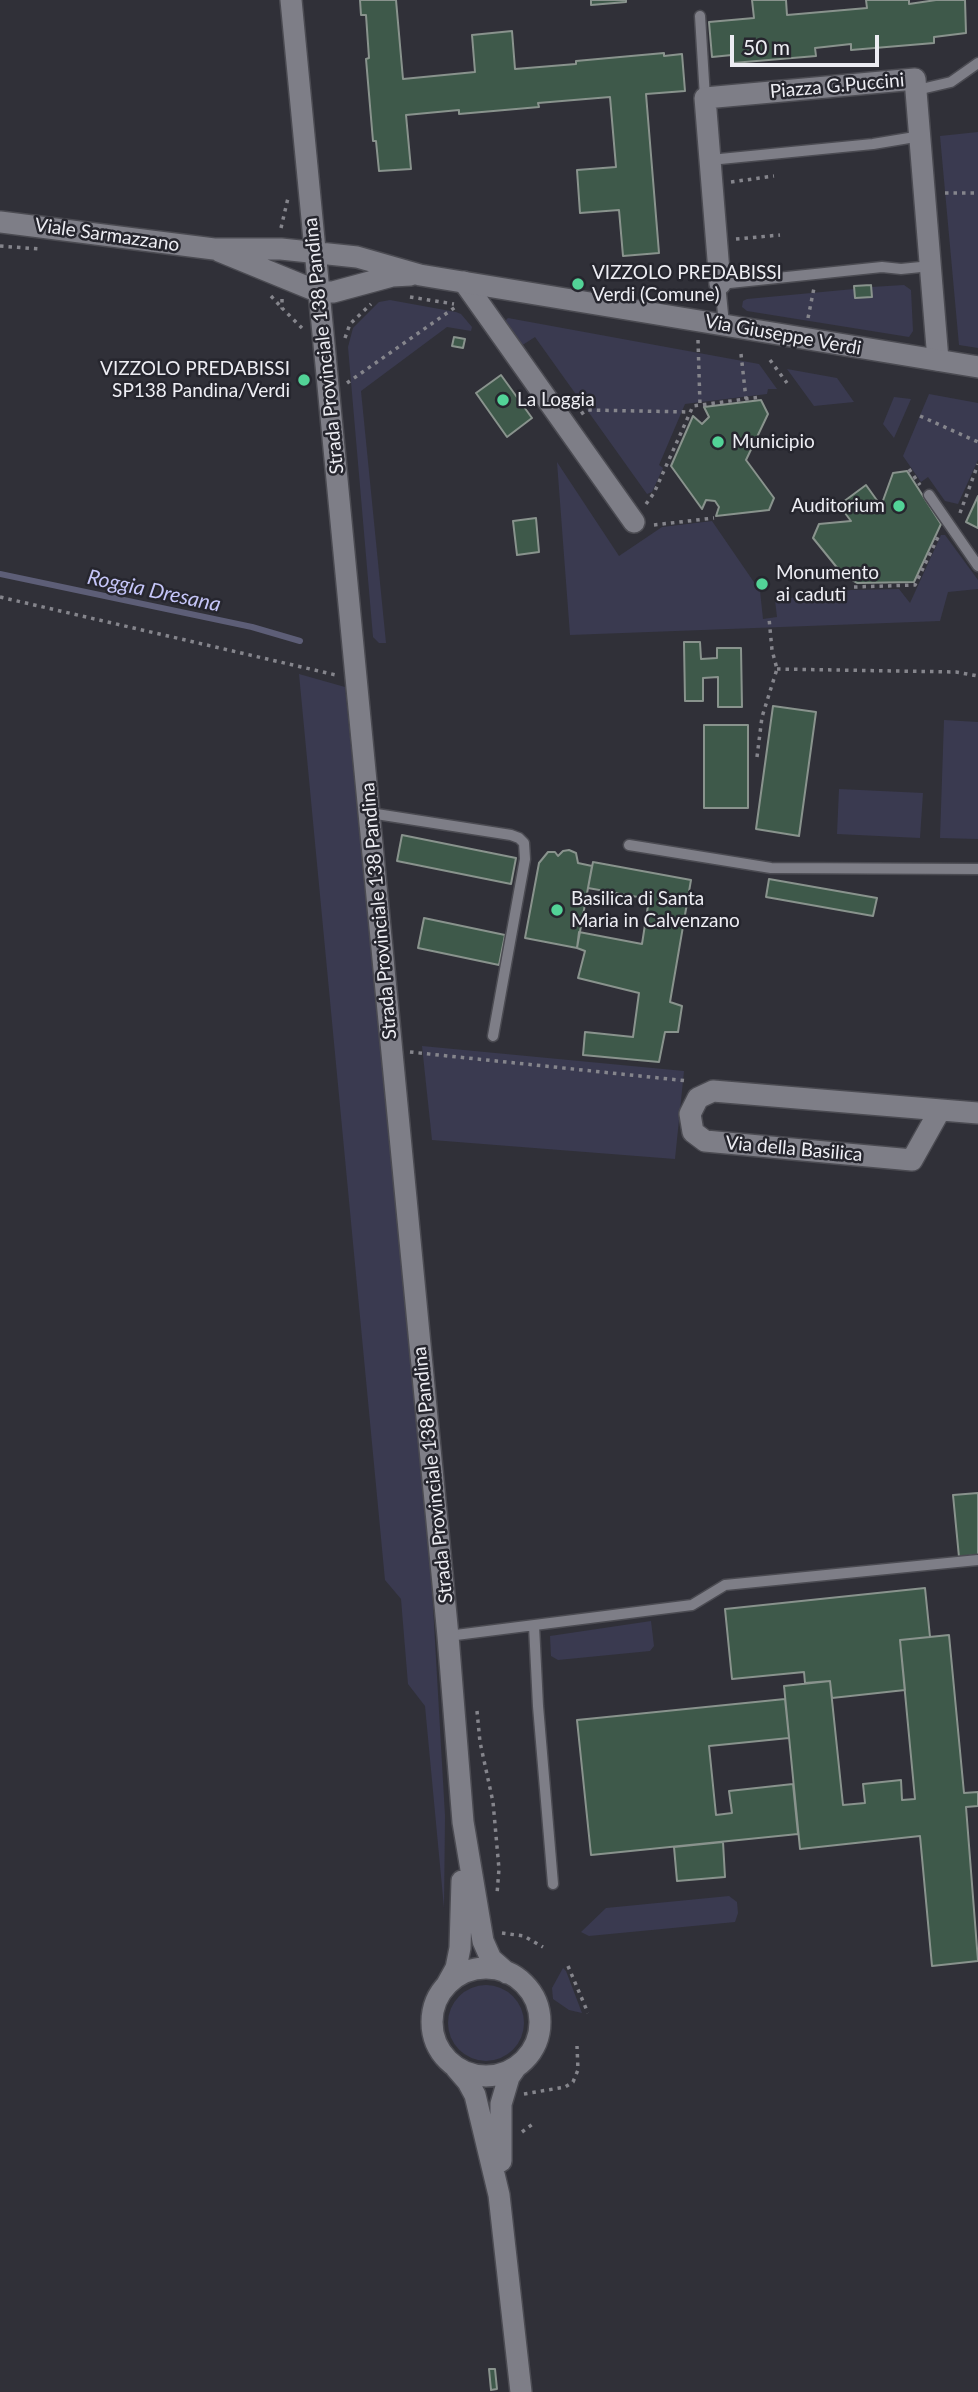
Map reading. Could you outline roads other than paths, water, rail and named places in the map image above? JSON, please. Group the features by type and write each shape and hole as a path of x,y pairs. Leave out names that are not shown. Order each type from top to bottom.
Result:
{"street":[{"name":"Strada Provinciale 138 Pandina","path":"291,0 448,1636 463,1822 483,1941 491,1959 507,1973"},
{"name":"Piazza G.Puccini","path":"705,98 915,79 938,360"},
{"path":"705,98 720,285"},
{"name":"Viale Sarmazzano","path":"0,222 214,249"},
{"path":"214,249 315,251 371,259 420,275"},
{"path":"214,249 274,285 318,292 340,291 392,276 420,275"},
{"name":"Via Giuseppe Verdi","path":"420,275 978,367"},
{"path":"464,282 634,522"},
{"name":"Via della Basilica","path":"713,1091 940,1110 912,1160 705,1141 693,1132 690,1114 698,1098 713,1091"},
{"path":"940,1110 978,1113"},
{"name":"Strada Provinciale 138 Pandina","path":"443,1990 456,1968 460,1948 463,1822"},
{"path":"499,2195 501,2104 509,2077 535,2045 540,2029 539,2013 528,1988 507,1973 491,1969 472,1970 459,1976 443,1990 434,2008 433,2032 439,2050 466,2078 475,2095 499,2195 521,2392"},
{"path":"455,2066 469,2074 484,2077 501,2074 516,2067"}],"lane":[{"path":"700,16 705,98"},
{"path":"917,90 951,82 978,63"},
{"path":"710,160 873,144 921,136"},
{"path":"724,324 720,285 882,267 901,269 932,266"},
{"path":"929,495 978,566"},
{"path":"370,813 512,835 524,843 525,859 493,1036"},
{"path":"629,845 771,868 978,869"},
{"path":"448,1636 692,1605 725,1585 978,1560"},
{"path":"534,1626 553,1884"}],"waterway":[{"name":"Roggia Dresana","path":"0,574 252,627 300,641"}],"place":[{"name":"VIZZOLO PREDABISSI Verdi (Comune)","path":"578,284"},
{"name":"VIZZOLO PREDABISSI SP138 Pandina/Verdi","path":"304,380"},
{"name":"La Loggia","path":"503,400"},
{"name":"Municipio","path":"718,442"},
{"name":"Auditorium","path":"899,506"},
{"name":"Monumento ai caduti","path":"762,584"},
{"name":"Basilica di Santa Maria in Calvenzano","path":"557,910"}]}
